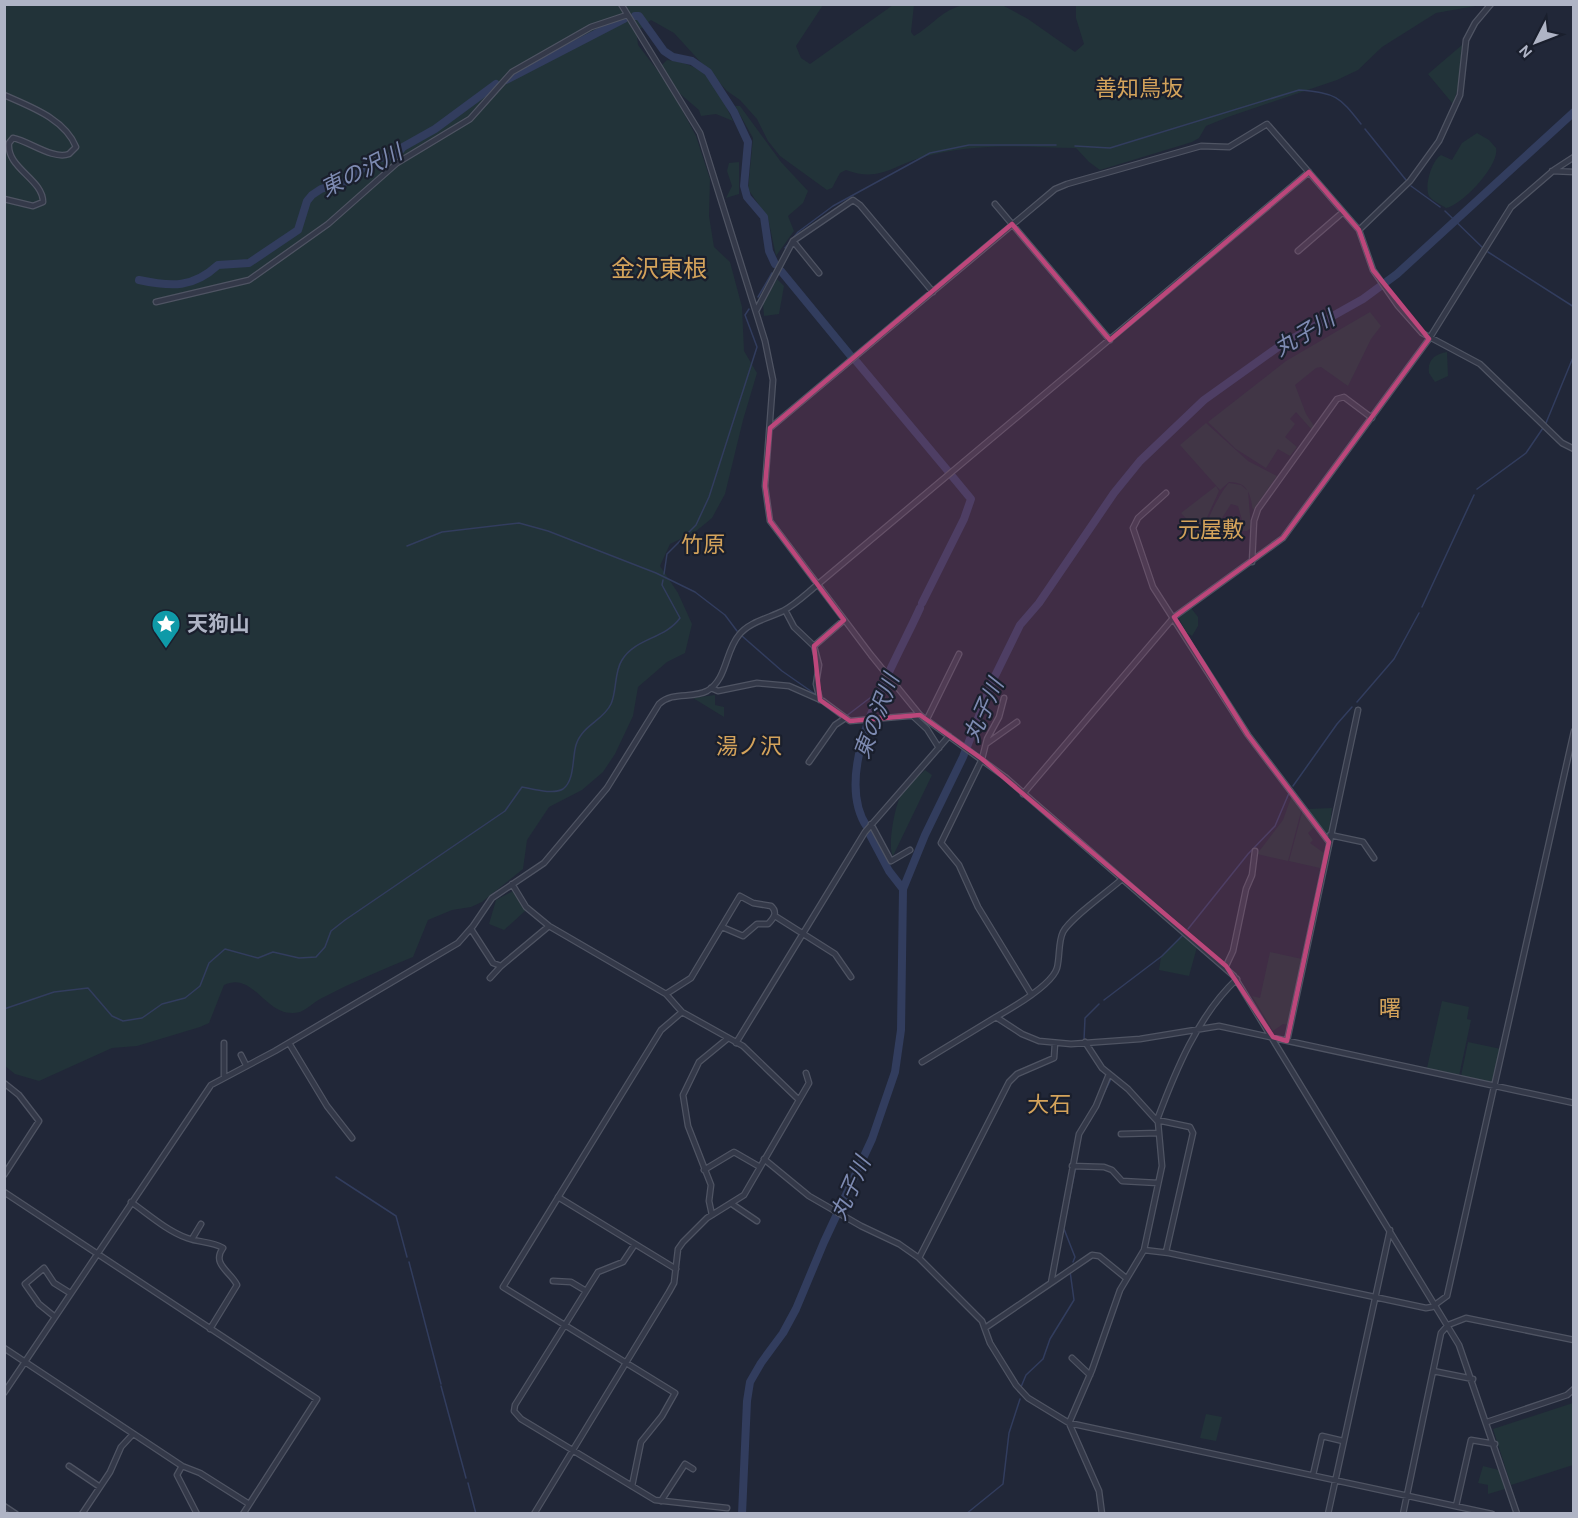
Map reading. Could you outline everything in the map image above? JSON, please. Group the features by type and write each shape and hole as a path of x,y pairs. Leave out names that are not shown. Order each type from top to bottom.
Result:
{"street":[{"path":"621,4 700,133 756,311 773,380 765,486 766,512 776,532 920,715 982,759 1226,966 1237,980 1448,1325 1473,1379 1517,1514"},
{"path":"1359,230 1410,181 1439,141 1460,95 1466,40 1491,4"},
{"path":"156,302 249,280 328,224 397,163 470,119 512,72 591,27 627,15"},
{"path":"4,95 53,119 72,137 76,147 69,154 58,155 28,141 13,138 8,147 9,151 27,178 42,192 44,202 33,206 4,199"},
{"path":"770,428 1050,193 1067,184 1201,146 1229,147 1263,125 1270,126 1359,230 1373,270 1393,299 1429,339 1480,364 1562,443 1574,449"},
{"path":"1023,794 1173,617 1283,538 1429,339 1511,207 1552,171 1574,157"},
{"path":"1552,171 1574,172"},
{"path":"4,1393 207,1089 224,1076 289,1043 458,943 471,929 492,898 544,863 607,788 659,704 670,697 699,693 711,687 720,677 737,636 750,625 785,610 817,585 1309,172"},
{"path":"756,311 793,241 852,200 860,205 933,292"},
{"path":"995,204 1110,340"},
{"path":"1298,251 1343,212"},
{"path":"793,241 819,273"},
{"path":"1252,562 1254,521 1258,508 1337,399 1344,397 1372,418"},
{"path":"1166,493 1138,518 1133,528 1153,587 1248,735 1329,842"},
{"path":"785,610 794,627 814,646 819,665 816,684 820,700"},
{"path":"814,646 844,620"},
{"path":"927,719 959,654"},
{"path":"711,687 718,691 770,683 789,686 820,700 844,719 864,721 920,715"},
{"path":"1004,698 982,759 940,843 941,847 959,865 978,907 1031,994"},
{"path":"1287,1041 1358,710"},
{"path":"914,717 927,729 939,748"},
{"path":"809,762 835,725 844,719"},
{"path":"986,744 1017,722"},
{"path":"1144,1250 1166,1252 1426,1308 1436,1304 1450,1290 1574,731"},
{"path":"736,1042 871,824 950,737"},
{"path":"871,824 891,861 910,850"},
{"path":"1330,835 1363,842 1374,858"},
{"path":"1226,966 1233,951 1246,890 1252,875 1255,851"},
{"path":"922,1062 1020,1004 1048,982 1056,971 1066,928 1122,879"},
{"path":"512,884 526,907 549,926 666,994 682,1012 736,1042 751,1053 798,1099"},
{"path":"666,994 671,989 687,983 740,896 753,903 771,906 775,916 835,954 851,977"},
{"path":"722,927 743,936 755,925 768,924 775,916"},
{"path":"490,978 549,926"},
{"path":"471,929 493,963 501,966"},
{"path":"1156,1120 1173,1079 1199,1029 1213,1008 1237,980"},
{"path":"632,1486 643,1437 662,1416 675,1393 503,1287 661,1030 682,1012"},
{"path":"996,1017 1022,1035 1055,1043 1140,1039 1219,1026 1574,1103"},
{"path":"712,1215 709,1201 711,1185 704,1170 697,1142 686,1120 683,1095 699,1062 728,1039"},
{"path":"1085,1042 1108,1074 1128,1089 1156,1120 1162,1166 1144,1250 1126,1278 1069,1423 1099,1491 1102,1514"},
{"path":"224,1043 224,1076"},
{"path":"289,1043 327,1106 352,1138"},
{"path":"919,1258 1009,1082 1017,1074 1054,1058 1055,1043"},
{"path":"241,1055 246,1065"},
{"path":"534,1514 669,1292 676,1269 678,1249 712,1215 732,1204 749,1187 809,1083 806,1073"},
{"path":"1051,1283 1078,1134 1096,1106 1108,1074"},
{"path":"4,1083 19,1095 39,1121 4,1175"},
{"path":"1156,1120 1193,1129 1166,1252"},
{"path":"1121,1134 1159,1133"},
{"path":"704,1170 734,1152 760,1167"},
{"path":"764,1159 824,1205 899,1244 919,1258 973,1311 985,1328 990,1343 1016,1385 1028,1398 1069,1423 1492,1514"},
{"path":"1072,1166 1110,1169 1122,1181 1158,1183"},
{"path":"4,1192 317,1399 243,1514"},
{"path":"558,1197 676,1269"},
{"path":"131,1202 178,1234 192,1239 214,1242 223,1248 220,1262 237,1285 210,1329"},
{"path":"732,1204 757,1221"},
{"path":"192,1239 201,1224"},
{"path":"1328,1514 1390,1230"},
{"path":"635,1244 623,1262 601,1269 514,1408 521,1419 661,1501 727,1508"},
{"path":"985,1328 1092,1255 1099,1256 1126,1278"},
{"path":"55,1317 39,1304 25,1284 44,1268 54,1283 70,1293"},
{"path":"553,1281 571,1282 586,1291"},
{"path":"1403,1514 1441,1332 1448,1325 1466,1318 1574,1340"},
{"path":"4,1348 182,1466 200,1473 249,1504"},
{"path":"1072,1358 1089,1375"},
{"path":"1433,1371 1473,1379"},
{"path":"1487,1422 1567,1395 1574,1389"},
{"path":"82,1514 122,1447 133,1434"},
{"path":"1313,1475 1322,1434 1343,1441"},
{"path":"1456,1506 1471,1440 1494,1444"},
{"path":"661,1501 685,1464 693,1469"},
{"path":"69,1466 100,1487"},
{"path":"182,1466 177,1475 197,1514"},
{"path":"4,1506 16,1514"}],"highlighted area":[{"path":"1309,172 1359,230 1373,270 1429,339 1283,538 1174,617 1248,735 1329,842 1287,1041 1273,1037 1226,966 982,759 920,715 850,721 820,700 814,646 844,620 770,521 765,486 770,428 1012,224 1110,340"}],"shaded area":[{"path":"967,4 1004,6 1028,19 1075,52 1084,44 1076,18 1076,5 1481,5 1436,13 1382,47 1358,70 1337,80 1206,126 1199,138 1192,142 1100,170 1076,148 979,148 920,158 876,174 846,170 840,173 832,188 827,190 780,156 768,141 757,119 740,100 727,91 674,33 651,20 640,29 637,37 638,45 668,84 696,136 710,179 709,216 714,247 730,262 742,307 744,351 757,373 725,494 712,518 695,532 670,544 660,566 678,593 692,624 685,653 667,662 638,687 633,716 615,754 603,772 582,790 549,807 527,840 523,869 482,902 471,907 452,910 428,920 413,957 321,998 300,1012 288,1013 278,1009 253,989 235,982 224,985 209,1023 200,1027 137,1046 112,1048 39,1081 15,1074 5,1066 5,5 823,5 796,46 801,58 810,64 893,5 914,5 911,32 914,36 950,10"},
{"path":"1462,45 1460,81 1453,104 1428,74"},
{"path":"667,60 693,67 710,79 722,97 733,121 716,114 701,116 699,110 678,92 662,65"},
{"path":"735,106 740,106 781,162 808,191 803,203 788,216 794,231 776,256 768,218 748,189 753,138"},
{"path":"1477,133 1489,140 1496,148 1496,155 1486,174 1470,192 1446,208 1429,196 1428,180 1432,168 1441,155 1452,160 1462,143"},
{"path":"739,162 739,194 726,198 732,186 727,171 729,163"},
{"path":"777,279 784,286 779,314 764,316 763,304"},
{"path":"1370,312 1381,326 1371,339 1348,386 1321,367 1316,368 1295,385 1306,414 1314,426 1312,430 1296,412 1290,419 1295,424 1285,437 1297,447 1290,456 1278,449 1266,468 1236,449 1208,422 1286,361"},
{"path":"1447,352 1448,376 1435,382 1429,373 1429,365 1436,356"},
{"path":"1206,423 1248,461 1277,476 1253,510 1249,494 1244,486 1229,482 1220,490 1180,445"},
{"path":"1229,483 1241,485 1248,491 1251,528 1247,531 1240,531 1242,520 1238,506 1231,504 1211,535 1205,537 1209,517"},
{"path":"1216,486 1219,491 1200,533 1181,513"},
{"path":"1191,608 1198,617 1198,626 1192,636 1186,632 1179,618"},
{"path":"715,695 715,705 724,707 724,717 693,698"},
{"path":"925,770 932,775 893,856 891,836 899,800 906,788"},
{"path":"1292,795 1302,808 1288,861 1257,854 1283,820"},
{"path":"1332,808 1329,832 1327,834 1308,809"},
{"path":"1303,809 1315,826 1308,833 1313,840 1310,843 1324,853 1320,868 1289,861"},
{"path":"513,891 522,896 525,911 504,930 489,924 496,900"},
{"path":"1184,935 1197,947 1189,976 1159,970 1161,957"},
{"path":"1270,952 1302,959 1288,1025 1283,1024 1273,1031 1252,996 1260,998"},
{"path":"1442,1001 1469,1007 1467,1019 1471,1020 1459,1076 1427,1068"},
{"path":"1468,1042 1501,1049 1493,1083 1461,1076"},
{"path":"1573,1403 1573,1465 1511,1485 1493,1429"},
{"path":"1206,1414 1222,1417 1216,1441 1200,1438"},
{"path":"1483,1466 1499,1470 1505,1489 1488,1494 1488,1485 1478,1483"}],"waterway":[{"name":"東の沢川","path":"635,16 639,16 664,51 673,57 692,61 708,72 734,112 748,142 744,186 747,197 764,217 769,251 775,264"},
{"name":"東の沢川","path":"506,80 624,19"},
{"name":"東の沢川","path":"139,280 162,284 182,284 200,278 218,265 249,263 298,230 307,201 312,195 321,189 351,180 371,160 396,155 403,147 435,129 496,84"},
{"path":"1075,146 1110,148 1299,90 1336,98 1361,124"},
{"name":"丸子川","path":"742,1514 747,1401 750,1382 796,1309 872,1139 895,1072 901,1030 903,889 925,835 963,757 993,680 1020,625 1039,603 1114,493 1140,461 1204,400 1281,345 1363,299 1397,274 1574,112"},
{"path":"1365,129 1406,180"},
{"path":"785,248 798,232 833,206 930,153 969,145 1056,145"},
{"path":"1411,186 1440,207"},
{"path":"1445,211 1483,248"},
{"path":"1488,252 1574,307"},
{"name":"東の沢川","path":"781,271 850,355"},
{"path":"758,297 772,273"},
{"path":"664,574 667,554 696,525 709,497 757,347 745,315 749,309"},
{"path":"1546,423 1574,355"},
{"name":"東の沢川","path":"856,361 948,471"},
{"path":"1477,489 1526,453 1543,428"},
{"name":"東の沢川","path":"922,603 964,519 971,499 952,476"},
{"path":"1422,607 1474,495"},
{"path":"407,546 442,532 519,523 548,531 656,573 695,592 725,615 737,631"},
{"path":"4,1009 54,992 88,988 112,1016 123,1021 142,1018 162,1004 185,998 200,986 209,963 225,949 258,958 273,952 299,958 316,957 325,947 331,931 505,811 522,787 554,792 567,785 579,738 611,704 622,660 634,647 674,625 680,618 662,585 663,580"},
{"name":"東の沢川","path":"867,827 857,804 856,777 860,747 882,687 920,608"},
{"path":"1357,702 1394,659 1419,613"},
{"path":"742,636 782,671 815,694"},
{"path":"845,717 883,688"},
{"path":"1293,786 1337,724 1352,707"},
{"path":"1188,929 1248,854 1275,826 1289,793"},
{"name":"東の沢川","path":"870,835 889,871 903,889"},
{"path":"1104,1000 1162,956 1184,934"},
{"path":"1084,1040 1085,1018 1099,1004"},
{"path":"1090,1121 1111,1079"},
{"path":"1066,1216 1075,1170"},
{"path":"336,1177 396,1216 407,1257"},
{"path":"1064,1229 1075,1257 1073,1262"},
{"path":"409,1262 441,1384"},
{"path":"1021,1387 1026,1375 1043,1359 1050,1339 1074,1300 1070,1271"},
{"path":"441,1386 466,1478"},
{"path":"966,1514 1003,1484 1009,1433 1020,1399"},
{"path":"468,1483 476,1514"}],"place":[{"name":"天狗山","path":"166,650"}],"district":[{"name":"善知鳥坂","path":"1139,88"},
{"name":"金沢東根","path":"659,269"},
{"name":"元屋敷","path":"1211,529"},
{"name":"竹原","path":"703,544"},
{"name":"湯ノ沢","path":"749,746"},
{"name":"曙","path":"1390,1008"},
{"name":"大石","path":"1049,1104"}]}
